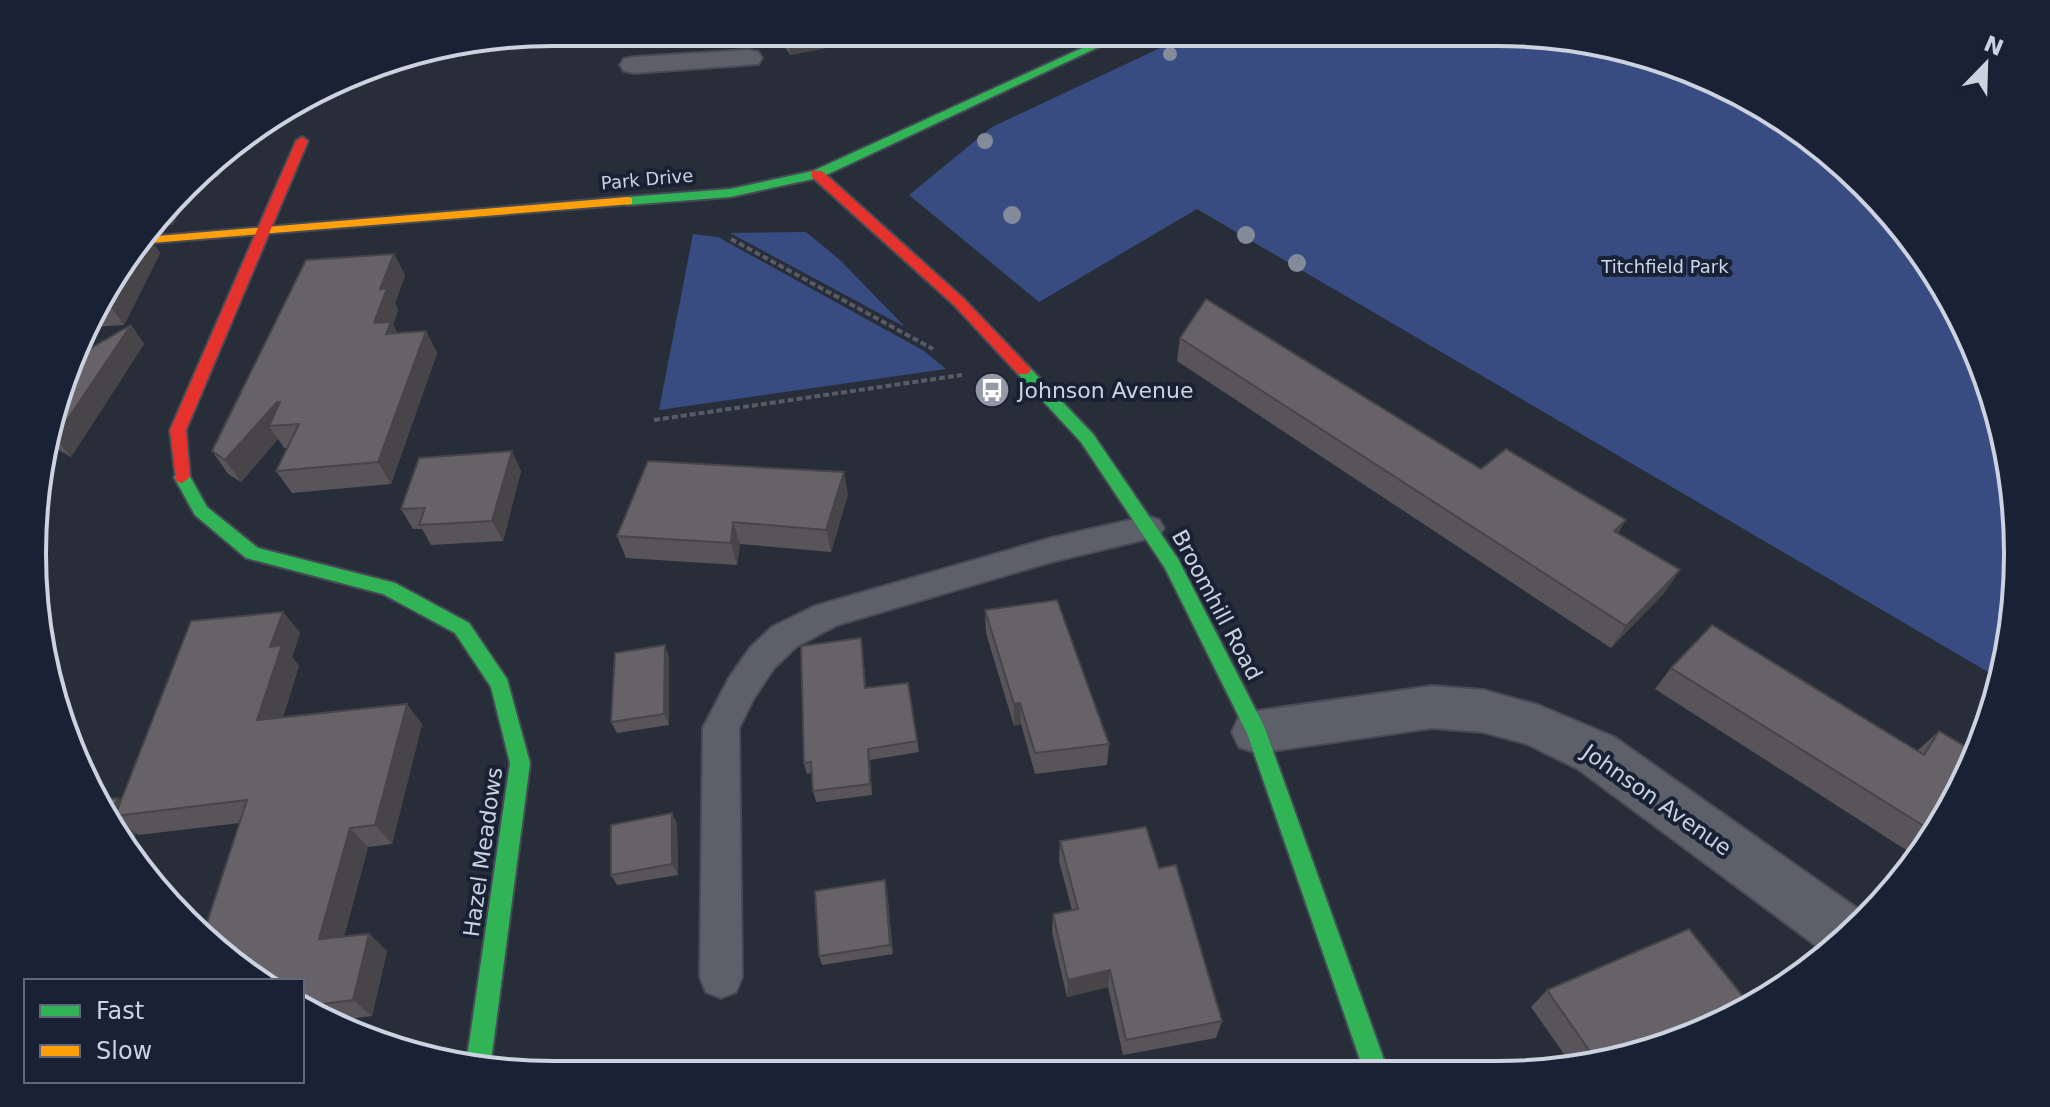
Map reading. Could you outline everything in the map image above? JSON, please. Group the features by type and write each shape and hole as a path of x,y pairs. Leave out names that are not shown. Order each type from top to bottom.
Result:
{"street":[{"path":"689,62 691,46"},
{"name":"Park Drive","path":"155,240 730,193 817,174 1095,46"},
{"path":"634,65 748,58"},
{"name":"Hazel Meadows","path":"302,141 178,430 182,480 201,511 252,553 388,588 462,628 500,685 520,763 480,1056"},
{"name":"Broomhill Road","path":"817,174 958,301 1087,438 1172,564 1257,732 1372,1061"},
{"name":"Johnson Avenue","path":"1257,732 1432,707 1483,711 1538,726 1596,753 1838,928"}],"lane":[{"path":"721,977 721,728 741,688 762,658 784,637 827,615 1051,550 1148,528"}],"path":[{"path":"677,197 712,228 936,352"},
{"path":"654,420 943,380 970,373 959,366"}],"green space":[{"name":"Titchfield Park","path":"1164,46 1496,46 1563,50 1628,63 1721,98 1805,151 1855,195 1899,245 1952,329 1987,422 2000,487 2003,587 1990,673 1197,209 1039,302 909,195 992,127"},
{"path":"806,232 840,260 905,327 730,233"},
{"path":"693,234 718,237 924,351 946,369 659,410"}],"building":[{"path":"394,254 380,289 387,288 374,323 391,322 386,334 426,331 378,462 276,471 299,424 269,426 280,402 225,460 212,451 306,260"},
{"path":"1206,299 1481,469 1506,449 1626,520 1614,531 1680,570 1626,626 1180,338"},
{"path":"131,325 62,428 73,390 89,349"},
{"path":"512,451 492,521 419,525 425,508 401,509 419,458"},
{"path":"648,461 844,472 826,530 733,522 731,543 617,536"},
{"path":"1057,600 1109,744 1035,753 1020,703 1014,704 985,610"},
{"path":"283,612 270,647 282,645 257,720 407,704 375,825 350,828 319,939 369,934 353,1000 323,1005 304,995 304,979 278,979 207,923 247,800 119,815 117,811 191,621"},
{"path":"1712,625 1924,755 1939,731 1965,747 1952,778 1924,826 1671,668"},
{"path":"861,638 865,688 908,683 917,741 868,749 870,784 813,791 811,762 804,763 801,646"},
{"path":"665,645 664,714 611,722 615,653"},
{"path":"672,813 672,864 611,875 611,825"},
{"path":"1146,827 1159,868 1176,865 1222,1021 1126,1040 1110,970 1068,980 1053,914 1078,909 1060,841"},
{"path":"885,880 890,945 819,956 815,891"},
{"path":"1689,929 1743,997 1660,1034 1590,1052 1547,990"}],"traffic: fast":[{"path":"627,201 730,193 817,174 1095,46"},
{"path":"1023,370 1087,438 1172,564 1257,732 1372,1061"},
{"path":"182,477 201,511 252,553 388,588 462,628 500,685 520,763 480,1056"}],"traffic: slow":[{"path":"155,240 627,201"}],"traffic: jam":[{"path":"182,477 178,430 302,141"},
{"path":"817,174 958,301 1023,370"}],"place":[{"name":"Johnson Avenue","path":"992,390"}]}
